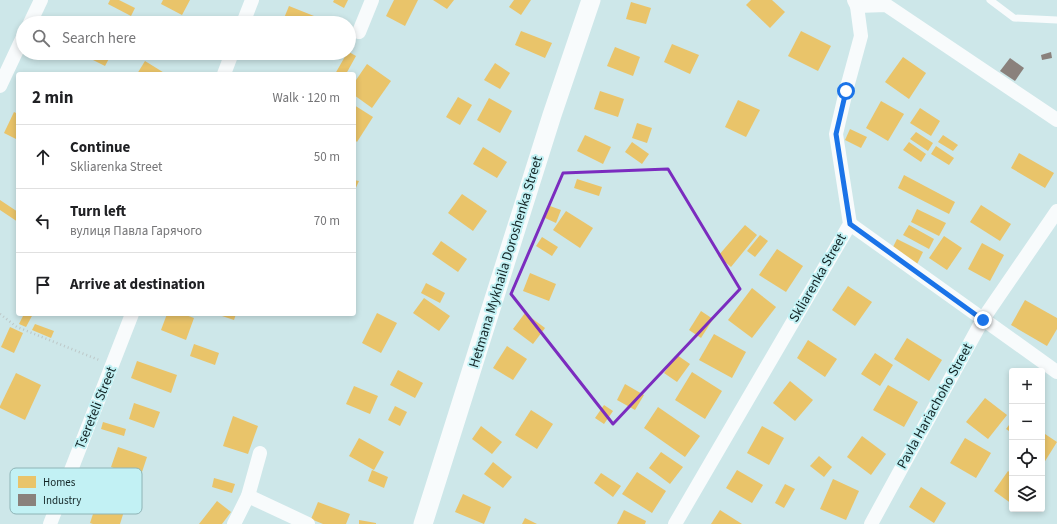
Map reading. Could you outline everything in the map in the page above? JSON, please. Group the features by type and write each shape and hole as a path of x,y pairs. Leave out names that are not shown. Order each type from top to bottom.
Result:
{"street":[{"path":"33,16 41,0"},
{"path":"246,16 252,0"},
{"path":"359,32 372,0"},
{"name":"Hetmana Mykhaila Doroshenka Street","path":"423,524 552,115 591,0"},
{"path":"855,3 886,5 1057,120"},
{"name":"Skliarenka Street","path":"675,524 850,224 836,134 861,36 855,3"},
{"path":"0,86 16,52"},
{"path":"225,72 229,60"},
{"name":"Pavla Hariachoho Street","path":"871,524 983,320 1057,211"},
{"path":"850,224 1057,372"},
{"name":"Tsereteli Street","path":"72,468 131,316"},
{"path":"234,524 248,496 260,453"},
{"path":"248,496 308,524"},
{"name":"Tsereteli Street","path":"50,524 54,514"}],"lane":[{"path":"990,0 1014,18 1057,20"}],"path":[{"path":"0,314 17,327 113,366"}],"highlighted area":[{"path":"668,169 740,289 613,424 511,294 563,173"}],"building: Homes":[{"path":"110,0 119,0 135,8 131,16 108,4"},
{"path":"163,0 190,0 182,15 161,4"},
{"path":"334,0 348,0 344,8 333,2"},
{"path":"394,0 418,0 405,26 386,16"},
{"path":"433,0 454,0 447,9"},
{"path":"514,0 531,0 521,15 509,7"},
{"path":"751,0 772,0 785,12 770,28 746,5"},
{"path":"631,2 651,8 646,24 626,19"},
{"path":"289,6 314,16 285,16"},
{"path":"521,31 552,43 545,58 515,45"},
{"path":"801,31 831,46 818,71 788,56"},
{"path":"672,44 699,55 690,74 664,62"},
{"path":"615,47 640,57 633,76 607,66"},
{"path":"903,57 926,73 909,99 885,82"},
{"path":"93,60 108,60 105,66"},
{"path":"343,60 354,60 347,72 336,72"},
{"path":"145,61 163,72 138,72"},
{"path":"495,63 510,73 500,89 484,80"},
{"path":"367,64 391,81 372,108 356,96 356,80"},
{"path":"600,91 624,99 618,117 594,109"},
{"path":"458,97 472,105 460,125 446,117"},
{"path":"489,98 512,111 500,133 477,120"},
{"path":"738,100 760,110 746,137 725,127"},
{"path":"881,101 904,114 888,141 866,128"},
{"path":"356,106 373,117 357,142 356,141"},
{"path":"920,108 940,121 931,136 910,123"},
{"path":"14,112 16,113 16,139 4,133"},
{"path":"637,123 652,128 647,143 632,138"},
{"path":"850,129 867,137 861,148 845,140"},
{"path":"916,132 933,143 928,151 910,139"},
{"path":"585,135 611,147 603,164 577,151"},
{"path":"943,135 958,145 953,151 938,142"},
{"path":"632,142 649,154 642,164 625,152"},
{"path":"909,142 926,154 921,162 903,150"},
{"path":"936,146 954,158 949,165 931,154"},
{"path":"483,147 507,162 497,178 473,164"},
{"path":"1019,153 1054,173 1045,188 1011,168"},
{"path":"904,175 955,202 949,214 898,188"},
{"path":"577,179 602,187 599,196 574,188"},
{"path":"356,180 359,181 356,188"},
{"path":"462,194 487,211 473,231 448,213"},
{"path":"0,200 16,211 16,221 0,210"},
{"path":"981,205 1011,224 1000,241 970,222"},
{"path":"550,206 561,210 556,223 545,218"},
{"path":"917,209 946,223 939,236 911,222"},
{"path":"566,211 593,228 580,248 553,230"},
{"path":"745,225 757,235 731,267 718,256"},
{"path":"909,225 934,239 929,249 903,235"},
{"path":"760,235 768,241 755,257 747,251"},
{"path":"944,236 962,248 947,270 929,258"},
{"path":"542,237 558,247 552,256 536,246"},
{"path":"897,239 923,252 917,264 891,251"},
{"path":"441,241 467,259 458,272 432,254"},
{"path":"982,243 1004,255 990,281 968,269"},
{"path":"777,249 803,266 786,292 759,275"},
{"path":"530,273 556,284 549,301 523,291"},
{"path":"426,283 445,293 440,303 421,293"},
{"path":"848,286 872,302 855,326 832,310"},
{"path":"752,288 776,307 752,338 728,320"},
{"path":"424,298 450,316 439,331 413,313"},
{"path":"1025,300 1057,318 1057,329 1047,346 1011,325"},
{"path":"701,311 713,319 701,338 689,330"},
{"path":"377,313 397,323 381,353 362,343"},
{"path":"525,313 545,328 533,344 513,329"},
{"path":"23,316 32,316 26,327 19,324"},
{"path":"166,316 188,316 194,318 186,340 161,330"},
{"path":"222,316 235,316 234,320"},
{"path":"35,324 54,331 51,338 32,330"},
{"path":"10,327 23,333 14,353 1,347"},
{"path":"714,334 746,352 732,378 699,360"},
{"path":"907,338 942,360 929,381 894,359"},
{"path":"808,340 837,359 825,377 797,358"},
{"path":"194,344 219,353 215,365 190,356"},
{"path":"507,346 527,359 513,380 493,368"},
{"path":"875,353 893,365 880,386 861,374"},
{"path":"677,355 690,364 677,382 664,373"},
{"path":"137,361 177,375 171,393 131,378"},
{"path":"398,370 423,383 415,398 390,385"},
{"path":"692,372 722,391 705,419 675,400"},
{"path":"16,373 41,385 25,420 0,408"},
{"path":"790,381 813,400 795,421 773,403"},
{"path":"625,384 644,395 635,410 617,400"},
{"path":"888,385 918,402 904,427 873,410"},
{"path":"354,386 378,396 370,414 346,404"},
{"path":"985,398 1007,415 988,439 966,422"},
{"path":"134,403 160,412 154,428 129,419"},
{"path":"604,405 613,411 604,424 595,418"},
{"path":"395,406 407,412 400,426 388,420"},
{"path":"658,407 700,436 685,457 644,428"},
{"path":"531,410 553,424 537,449 515,435"},
{"path":"233,416 258,426 248,454 223,446"},
{"path":"103,422 126,429 124,436 101,429"},
{"path":"481,426 502,442 492,454 472,439"},
{"path":"762,426 784,438 769,465 747,453"},
{"path":"1045,434 1057,442 1045,461"},
{"path":"862,436 886,454 871,475 847,457"},
{"path":"359,438 384,452 374,470 349,456"},
{"path":"965,438 991,453 976,478 950,463"},
{"path":"118,447 147,457 142,472 142,468 111,467"},
{"path":"661,452 683,467 670,484 649,468"},
{"path":"819,456 832,467 824,477 810,466"},
{"path":"493,462 512,477 503,488 484,474"},
{"path":"372,470 388,477 384,488 368,481"},
{"path":"737,470 763,485 752,503 726,488"},
{"path":"1008,471 1009,502 994,491"},
{"path":"637,472 666,491 652,513 622,494"},
{"path":"601,473 621,486 613,497 594,483"},
{"path":"214,478 235,484 232,493 212,487"},
{"path":"833,479 859,491 846,520 820,509"},
{"path":"785,484 795,489 784,508 775,503"},
{"path":"921,487 946,503 934,523 909,507"},
{"path":"463,494 491,507 484,524 455,512"},
{"path":"217,501 231,512 222,524 199,524"},
{"path":"318,502 350,514 346,524 323,524 311,519"},
{"path":"624,510 646,521 645,524 617,524"},
{"path":"720,510 742,524 711,524"},
{"path":"93,514 123,514 120,524 90,523"},
{"path":"525,518 537,524 522,524"},
{"path":"359,520 376,523 376,524 359,524"}],"building: Industry":[{"path":"1051,52 1052,58 1042,60 1041,55"},
{"path":"1010,58 1024,68 1015,81 1000,71"}],"route":[{"path":"846,91 836,134 850,224 983,320"}]}
